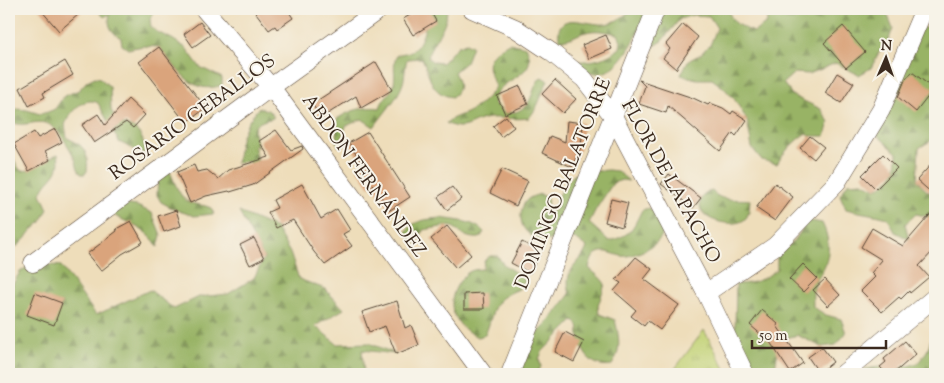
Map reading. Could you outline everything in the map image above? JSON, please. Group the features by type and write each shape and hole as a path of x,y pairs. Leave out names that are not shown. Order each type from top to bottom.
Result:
{"street":[{"name":"ABDON FERNÁNDEZ","path":"204,9 271,87 483,374"},
{"name":"ROSARIO CEBALLOS","path":"33,263 380,9"},
{"name":"FLOR DE LAPACHO","path":"472,9 515,28 551,52 584,79 613,116 706,293 746,374"},
{"name":"DOMINGO BALATORRE","path":"510,374 656,9"},
{"path":"706,293 775,246 837,182 881,110 924,9"},
{"path":"843,374 935,297"}],"green space":[{"path":"98,9 155,9 150,19 151,27 186,48 200,67 222,78 222,85 211,88 193,84 179,71 159,47 143,46 128,49 122,45 121,38 111,28 109,22 110,14 104,17"},
{"path":"425,9 447,9 442,29 432,45 428,58 433,62 442,63 458,46 466,43 472,46 466,62 454,72 458,82 457,91 452,97 439,92 432,83 422,58 407,59 401,88 374,127 362,119 346,126 339,147 336,141 337,119 358,109 380,108 393,86 397,55 413,50 422,37 426,25"},
{"path":"633,9 643,9 647,13 629,49 616,65 601,73 578,68 576,61 594,60 610,55 620,48 621,41 618,34 598,31 590,31 566,39 559,39 559,30 562,24 574,21 605,24 613,22"},
{"path":"664,9 728,9 734,21 745,29 754,32 767,23 766,9 880,9 888,16 893,28 888,42 878,54 871,68 859,75 836,63 809,74 794,73 783,83 793,96 821,109 829,122 825,136 810,136 806,133 790,147 777,164 762,160 752,148 747,120 735,100 724,88 712,79 697,79 681,75 688,61 701,54 711,43 717,28 709,16 693,15 680,19 661,42 647,51"},
{"path":"935,24 935,88 932,103 933,117 935,119 935,140 919,148 917,180 935,196 935,218 916,214 905,224 909,239 895,232 888,218 846,209 840,195 848,183 862,182 876,189 893,175 897,153 875,133 921,29"},
{"path":"509,43 526,47 530,57 528,65 523,72 501,87 496,94 494,103 505,114 518,111 528,103 541,77 548,80 538,104 529,118 490,118 464,127 446,123 472,110 490,94 495,87 489,71 489,62 493,54"},
{"path":"95,77 100,78 110,87 111,110 117,122 131,127 139,133 144,144 144,154 119,142 98,103 88,101 78,106 70,115 65,125 67,138 78,143 86,154 87,171 85,174 81,174 70,149 54,128 41,122 14,123 13,116 16,109 40,114 55,109 64,96 79,90 87,81"},
{"path":"259,108 268,110 273,115 273,118 260,122 255,127 254,131 258,148 254,144 259,168 247,161 235,163 244,132 252,116"},
{"path":"9,150 21,171 32,169 58,154 59,161 56,172 43,188 41,194 48,209 41,222 19,245 9,250"},
{"path":"169,170 177,189 187,201 211,208 214,214 194,216 176,210 161,202 157,195 158,178"},
{"path":"617,171 629,181 622,180 613,183 589,223 609,241 617,239 627,234 642,210 649,208 658,216 664,229 659,240 647,249 633,255 623,256 600,252 592,258 589,268 605,284 598,306 599,314 615,320 618,332 619,343 615,359 612,365 606,366 592,361 582,348 579,339 579,328 574,320 542,352 539,359 541,367 535,374 525,374 521,372 522,354 530,341 546,325 570,294 568,278 570,272 581,259 587,247 567,236 544,240 531,236 526,232 521,220 524,203 528,199 541,194 547,199 548,207 553,212 562,191 572,177 578,173"},
{"path":"712,191 725,199 750,200 749,212 746,218 741,222 723,223 706,216 701,210 700,202 705,193"},
{"path":"121,204 137,206 152,213 161,235 158,247 155,241 145,232 115,216 114,209"},
{"path":"239,212 276,228 290,253 299,279 325,289 344,309 315,326 337,344 369,343 396,354 362,350 364,374 9,374 9,291 20,272 33,263 61,266 96,315 150,290 174,309 199,297 228,294 254,278 264,258"},
{"path":"441,218 470,223 484,232 480,238 475,238 468,237 453,227 447,226 423,230 415,244 406,232 417,223"},
{"path":"806,220 822,223 828,246 826,263 813,289 813,307 826,315 841,319 846,333 836,345 822,347 797,335 783,339 776,361 777,374 747,374 735,328 736,284 758,281 777,269 777,255 801,232"},
{"path":"490,256 498,256 503,264 526,281 519,284 519,289 509,293 498,302 485,335 478,337 470,333 458,322 452,308 452,300 454,292 463,277 468,272 483,269 484,261"},
{"path":"935,306 935,374 860,374 865,369 880,367 892,371 918,363 927,351 932,336 933,307"},
{"path":"704,330 728,374 671,374"}],"building":[{"path":"40,9 85,9 59,31"},
{"path":"253,9 287,9 293,18 277,29 275,26 269,30"},
{"path":"421,9 429,9 436,21 413,35 403,19"},
{"path":"200,22 210,35 193,47 184,34"},
{"path":"683,24 698,37 676,69 663,58 670,49 666,44"},
{"path":"843,26 865,52 846,68 824,43"},
{"path":"606,35 612,49 589,59 582,45"},
{"path":"159,47 206,108 186,123 139,62"},
{"path":"65,61 73,75 43,93 45,97 29,106 20,88"},
{"path":"376,62 392,90 361,108 356,96 321,118 312,104"},
{"path":"912,72 934,89 916,112 898,97 905,80"},
{"path":"837,73 854,83 841,103 825,93"},
{"path":"555,80 576,99 563,113 542,94"},
{"path":"639,80 708,105 710,103 723,108 731,114 733,111 747,120 736,136 733,133 720,151 668,106 666,113 639,104 645,86"},
{"path":"520,86 528,104 505,114 497,96"},
{"path":"128,99 145,115 133,128 126,122 94,143 82,125 98,114 105,125"},
{"path":"506,116 514,127 501,137 493,126"},
{"path":"567,121 583,123 581,147 572,167 542,153 550,136 565,142"},
{"path":"55,129 62,142 45,151 50,160 29,171 14,144 34,132 38,138"},
{"path":"276,130 291,150 302,146 303,149 253,185 230,192 206,196 190,203 177,172 194,165 197,172 207,170 218,179 228,170 269,157 259,141"},
{"path":"368,132 410,197 390,210 373,185 370,187 357,169 363,165 349,143"},
{"path":"810,136 824,147 814,159 800,148"},
{"path":"883,154 897,168 876,189 862,175"},
{"path":"935,160 935,196 917,180"},
{"path":"502,169 528,181 516,206 490,193"},
{"path":"669,174 701,198 693,208 661,184"},
{"path":"775,183 793,197 775,221 756,208"},
{"path":"302,184 321,219 337,209 350,230 343,234 352,246 325,265 293,220 276,228 268,212 277,208 273,200"},
{"path":"452,187 461,199 447,210 438,197"},
{"path":"611,199 628,203 622,227 605,222"},
{"path":"935,209 935,249 919,266 929,277 901,299 899,297 882,312 861,291 875,277 871,273 882,260 861,247 872,228 903,246"},
{"path":"176,210 181,226 164,232 158,216"},
{"path":"131,221 143,242 122,254 101,271 87,254 117,231 116,229"},
{"path":"447,226 471,255 456,268 431,239"},
{"path":"254,238 264,258 250,265 240,245"},
{"path":"522,242 541,252 530,273 511,263"},
{"path":"636,257 652,269 644,279 679,305 660,330 648,321 644,326 631,316 636,310 614,291 621,283 616,280"},
{"path":"803,264 817,278 803,292 789,279"},
{"path":"825,279 840,295 828,306 813,290"},
{"path":"35,293 62,303 54,325 27,315"},
{"path":"483,293 484,309 464,309 464,294"},
{"path":"397,301 405,328 411,325 419,345 396,354 385,326 369,332 362,312"},
{"path":"762,310 778,324 777,326 803,363 790,372 770,342 750,325"},
{"path":"565,332 584,342 574,362 555,352"},
{"path":"905,341 916,354 893,374 887,374 880,367 886,362 884,359"},
{"path":"822,347 833,362 819,373 808,357"}]}
